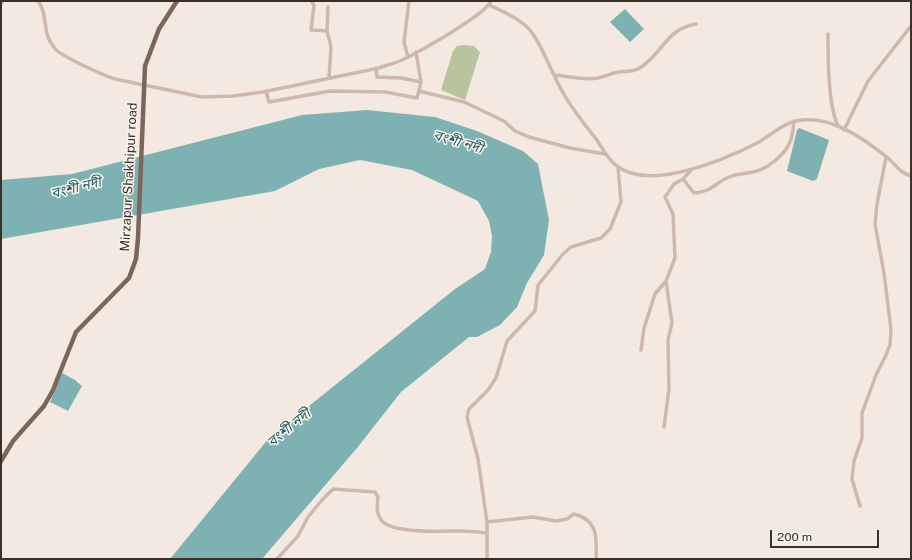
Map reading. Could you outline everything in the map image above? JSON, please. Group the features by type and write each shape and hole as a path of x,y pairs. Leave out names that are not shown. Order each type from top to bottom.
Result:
{"main road":[{"name":"Mirzapur Shakhipur road","path":"1,461 13,441 44,406 53,390 76,332 129,278 136,259 138,238 145,66 159,29 177,1"}],"street":[{"path":"38,1 45,18 48,37 61,54 102,75 202,97 233,96 266,91 376,68 408,57 483,12 491,1"},
{"path":"311,1 314,5 311,30 327,31"},
{"path":"408,57 404,42 409,1"},
{"path":"489,5 506,12 528,27 561,89 605,154 618,168 633,173 656,176 680,173 718,160 755,144 782,126 794,121 811,118 827,121 838,126 886,157 896,165 899,171 911,176"},
{"path":"328,7 327,31 331,47 329,78"},
{"path":"554,75 596,79 618,72 627,73 643,66 661,49 672,33 696,24"},
{"path":"844,130 868,81 911,26"},
{"path":"828,34 830,78 834,115 838,126"},
{"path":"266,91 269,102 321,92 372,91 396,93 417,98 422,82 416,52"},
{"path":"376,68 377,77 401,78 422,82"},
{"path":"419,91 464,102 504,121 515,131 529,137 570,148 605,154"},
{"path":"683,179 694,193 705,192 738,173 753,173 768,167 791,141 794,121"},
{"path":"860,506 852,478 854,461 862,438 862,413 876,375 890,345 891,330 884,273 875,224 877,204 886,157"},
{"path":"487,559 486,522 478,459 467,417 468,412 488,390 496,378 506,341 535,311 538,285 563,254 571,247 601,238 610,229 620,202 618,168"},
{"path":"641,350 644,328 655,294 666,281 675,258 675,227 671,207 665,197 674,184 683,179 691,170"},
{"path":"664,427 669,389 668,340 672,323 666,281"},
{"path":"277,559 298,536 313,511 333,489 375,492 378,497 377,507 379,517 388,526 441,532 462,531 486,533"},
{"path":"486,522 532,517 556,521 567,519 574,514 582,516 589,520 594,531 596,559"}],"green space":[{"path":"457,46 474,46 480,52 465,100 441,90 453,51"}],"water":[{"path":"625,9 644,29 630,42 610,22"},
{"name":"বংশী নদী","path":"367,110 435,117 477,131 523,151 538,164 549,220 544,255 527,283 517,307 500,325 477,337 469,337 401,392 357,448 262,559 170,559 269,438 455,289 485,269 491,252 492,236 489,221 478,201 412,170 360,160 319,169 275,191 1,239 1,180 72,174 302,115"},
{"path":"799,128 829,140 817,179 813,181 787,171 797,130"},
{"path":"62,373 75,380 82,386 68,411 50,402"}]}
